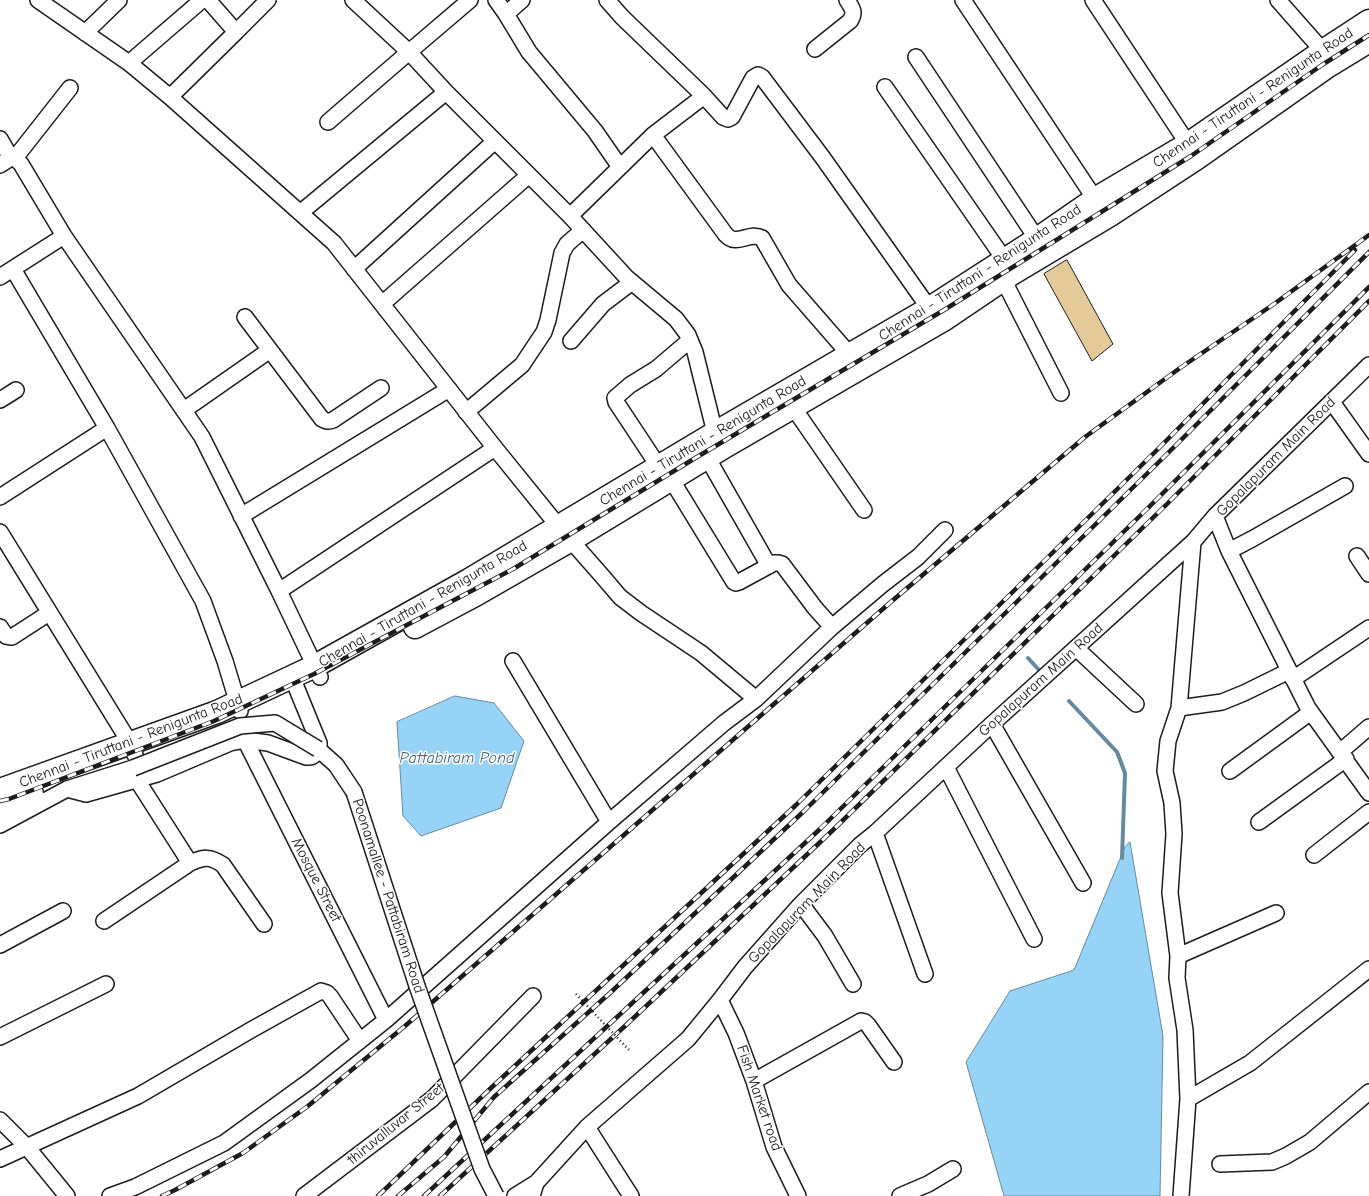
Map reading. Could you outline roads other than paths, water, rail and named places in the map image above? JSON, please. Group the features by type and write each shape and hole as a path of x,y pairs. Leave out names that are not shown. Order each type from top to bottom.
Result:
{"highway":[{"name":"Chennai - Tiruttani - Renigunta Road","path":"1003,269 1045,253 1116,211 1197,158 1328,57 1369,21"},
{"name":"Chennai - Tiruttani - Renigunta Road","path":"665,473 707,457 793,407 1003,269 1037,238 1095,199 1188,144 1328,57 1369,41"},
{"name":"Chennai - Tiruttani - Renigunta Road","path":"0,807 134,761 220,722 239,708 477,594 565,534 665,473 716,433 850,355 934,315"},
{"name":"Chennai - Tiruttani - Renigunta Road","path":"0,790 134,761"}],"street":[{"path":"39,0 129,63 170,97 334,243 495,448 565,534 620,597 641,613 701,653 756,699"},
{"path":"85,33 119,0"},
{"path":"129,63 202,0"},
{"path":"208,0 236,32"},
{"path":"170,97 268,0"},
{"path":"353,0 409,52 495,142 570,216 632,282 676,319 690,340 695,352 716,433"},
{"path":"328,122 470,0"},
{"path":"496,0 529,52 595,131 620,168"},
{"path":"506,14 522,0"},
{"path":"607,0 622,17 704,96 723,117 728,119 732,117 753,78 758,75 762,77 824,158 934,315"},
{"path":"815,49 854,16 854,11 847,0"},
{"path":"963,0 1095,199"},
{"path":"1093,0 1188,144"},
{"path":"1278,0 1328,57"},
{"path":"916,57 1037,238"},
{"path":"885,87 1003,269 1061,393"},
{"path":"9,160 70,88"},
{"path":"300,213 446,92"},
{"path":"570,216 653,135 704,96"},
{"path":"653,135 730,240 755,236 762,238 789,285 850,355"},
{"path":"0,139 9,160 21,164 64,236 202,437 318,671"},
{"path":"354,268 495,142"},
{"path":"382,304 529,175"},
{"path":"466,412 522,365 544,332 548,320 562,253 567,244 583,230"},
{"path":"64,236 6,273 107,428 203,601 225,661 239,708"},
{"path":"571,341 603,304 632,282"},
{"path":"245,317 325,421 333,420 381,388"},
{"path":"690,340 656,369 616,395 616,402 665,473 734,582 739,582 769,566 778,563 784,566 815,608 832,627"},
{"path":"184,410 270,350"},
{"name":"Gopalapuram Main Road","path":"515,1196 534,1190 587,1127 688,1039 745,967 800,904 860,845 1194,542 1215,516 1369,365"},
{"path":"0,400 16,390"},
{"path":"241,516 449,390"},
{"path":"1332,402 1363,434 1369,454"},
{"path":"793,407 864,510"},
{"path":"0,497 107,428"},
{"path":"279,591 495,448"},
{"path":"707,457 769,566"},
{"path":"1229,551 1345,486"},
{"path":"1215,516 1229,551 1311,712 1343,755 1369,794"},
{"path":"110,1196 135,1187 224,1143 311,1080 360,1041 386,1020 610,822 724,724 756,699 832,627 918,557 945,530"},
{"path":"0,532 49,613 134,761 190,863"},
{"path":"1181,1196 1188,1099 1185,1030 1177,978 1178,956 1170,893 1174,834 1172,803 1166,771 1168,741 1179,708 1194,542"},
{"path":"1357,556 1369,574"},
{"path":"0,627 6,636 12,637 49,613"},
{"path":"1179,708 1222,702 1291,675 1369,628"},
{"path":"1076,648 1136,704"},
{"path":"513,660 610,822"},
{"path":"134,761 157,774 230,743 245,740 268,743 306,757 313,756 320,747 295,682"},
{"path":"1230,771 1311,712"},
{"name":"Poonamallee - Pattabiram Road","path":"0,825 67,789 134,761 240,726 275,723 318,749 336,765 354,792 417,986 482,1169 496,1196"},
{"path":"992,724 1082,883"},
{"path":"1259,822 1343,755 1369,727"},
{"name":"Mosque Street","path":"245,740 386,1020"},
{"path":"946,767 1034,939"},
{"path":"1314,855 1369,812"},
{"path":"875,833 925,974"},
{"path":"104,921 190,863 201,859 213,858 223,865 264,924"},
{"path":"800,904 825,936 853,984"},
{"path":"0,945 63,911"},
{"path":"1178,956 1276,913"},
{"path":"1188,1099 1250,1063 1369,969"},
{"path":"0,1037 106,984"},
{"path":"0,1159 138,1096 321,991 330,996 360,1041"},
{"name":"thiruvalluvar Street","path":"304,1196 432,1099 533,996"},
{"name":"Fish Market road","path":"720,1000 736,1033 754,1081 774,1147 798,1196"},
{"path":"754,1081 861,1022 865,1022 868,1025 894,1062"},
{"path":"1220,1164 1272,1162 1286,1156 1310,1142 1369,1092"},
{"path":"0,1120 27,1147 67,1196"},
{"path":"587,1127 631,1196"},
{"path":"900,1196 928,1184 953,1169"}],"water":[{"name":"Pattabiram Pond","path":"455,696 494,703 524,741 501,808 421,836 403,816 397,722"},
{"path":"1130,842 1163,1036 1160,1196 1004,1196 966,1062 1010,991 1074,970 1125,847"}],"waterway":[{"path":"1028,658 1039,670"},
{"path":"1069,701 1117,752 1125,773 1122,858"}],"railway":[{"path":"0,801 9,799 214,721 314,674 513,569 697,457 944,310 1191,156 1322,65 1369,35"},
{"path":"162,1196 243,1153 308,1106 405,1026 892,601 1085,437 1369,235"},
{"path":"378,1196 491,1088 796,805 1158,449 1355,250"},
{"path":"398,1196 444,1157 494,1097 610,993 803,812 1167,454 1369,252"},
{"path":"424,1196 820,829 1149,507 1369,287"},
{"path":"440,1196 625,1026 832,831 1167,504 1369,301"}]}
